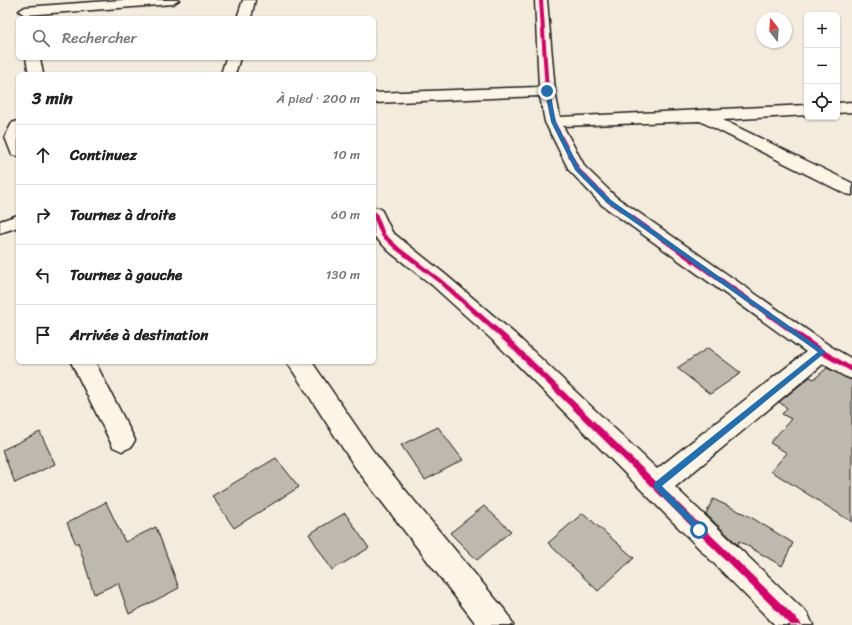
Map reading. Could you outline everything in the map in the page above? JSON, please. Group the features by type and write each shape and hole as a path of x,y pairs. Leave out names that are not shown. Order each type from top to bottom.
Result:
{"street":[{"path":"26,10 173,0"},
{"path":"245,16 249,0"},
{"path":"541,0 547,91 553,122 578,170 609,201 822,352 852,370"},
{"path":"33,60 36,72"},
{"path":"229,72 232,60"},
{"path":"376,98 547,91"},
{"path":"840,108 852,108"},
{"path":"553,122 804,110"},
{"path":"704,116 852,190"},
{"path":"16,130 13,137 16,145"},
{"path":"376,217 384,235 393,245 439,280 507,340 797,625"},
{"path":"0,227 16,222"},
{"path":"656,486 822,352"},
{"path":"83,364 122,440"},
{"path":"300,364 364,459 497,625"}],"building":[{"path":"708,348 741,373 710,394 677,368"},
{"path":"827,368 852,380 852,522 771,471 787,453 770,443 791,419 782,414 787,408 779,402 810,377 814,379"},
{"path":"438,427 463,460 425,480 401,445"},
{"path":"40,432 55,464 15,483 2,450"},
{"path":"276,458 299,487 234,528 212,496"},
{"path":"713,499 749,516 793,543 782,566 739,541 738,545 706,514"},
{"path":"106,502 125,542 156,527 179,588 129,614 118,583 94,594 78,542 76,544 67,523"},
{"path":"484,506 511,531 477,560 450,533"},
{"path":"345,513 369,548 332,570 309,534"},
{"path":"583,513 634,558 598,591 548,543"}],"cycle path":[{"path":"541,0 547,91 553,122 578,170 609,201 822,352 852,370"},
{"path":"376,218 383,235 398,249 439,280 507,340 797,625"}],"route":[{"path":"547,91 553,122 578,170 609,201 822,352 656,486 699,530"}]}
